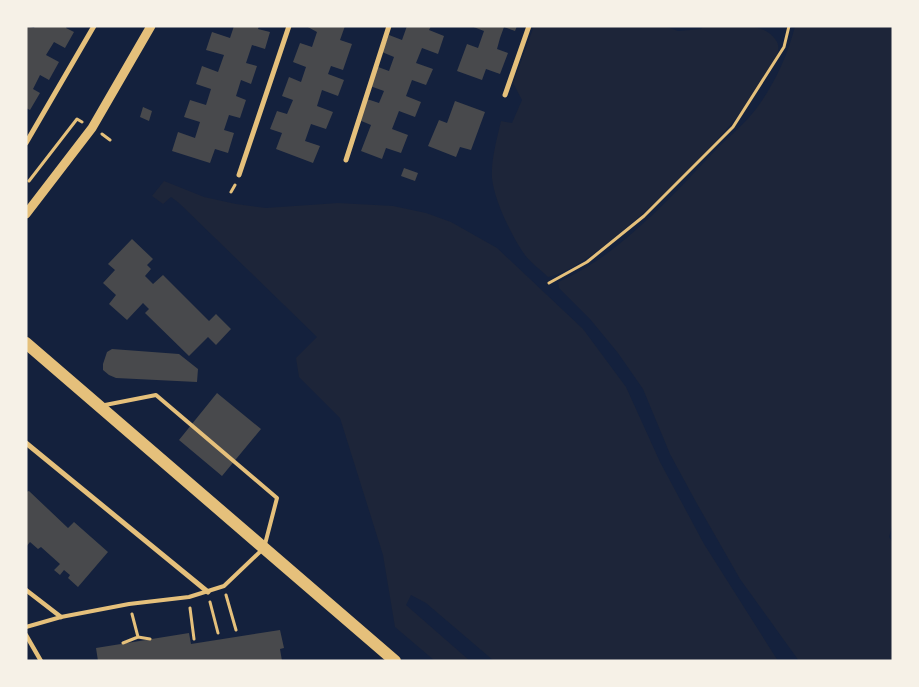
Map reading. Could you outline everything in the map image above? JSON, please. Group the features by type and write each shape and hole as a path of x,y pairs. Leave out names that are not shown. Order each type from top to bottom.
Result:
{"main road":[{"path":"26,343 395,661"}],"street":[{"path":"26,143 94,26"},
{"path":"26,214 92,128 151,26"},
{"path":"239,175 289,26"},
{"path":"346,160 389,26"},
{"path":"505,95 529,26"},
{"path":"26,443 208,592"},
{"path":"26,590 61,617"},
{"path":"26,635 41,661"}],"lane":[{"path":"26,627 61,617 129,604 188,597 208,592 224,586 264,548 276,498 156,395 99,406"}],"path":[{"path":"549,283 587,262 644,216 732,127 784,46 790,26"},
{"path":"224,586 236,630"},
{"path":"208,592 218,633"},
{"path":"188,597 194,639"},
{"path":"129,604 138,637"},
{"path":"123,643 138,637 150,639"}],"shaded area":[{"path":"744,25 763,30 771,35 778,46 776,58 752,99 685,174 625,229 596,252 569,269 548,277 527,258 520,247 504,218 493,187 492,178 493,156 501,121 512,123 522,100 513,83 534,26 664,26 678,31 701,29 704,26"},
{"path":"795,26 893,26 893,522 889,537 893,543 893,661 799,661 740,579 670,454 643,389 618,353 590,319 559,288 558,282 601,258 642,225 746,121 763,100 780,69"},
{"path":"164,181 204,197 266,208 338,203 393,206 426,213 451,222 497,248 583,329 626,387 660,462 704,544 778,661 494,661 426,603 411,595 406,605 470,661 435,661 395,627 383,555 340,418 299,377 296,358 317,337 179,203 171,197 163,204 152,196"}],"building":[{"path":"26,26 34,28 35,26 67,26 66,28 74,32 65,48 54,42 46,55 59,62 49,80 40,75 33,89 40,93 30,110 26,108"},
{"path":"234,26 259,26 258,29 270,32 265,49 252,45 246,63 257,66 251,84 241,80 236,96 246,100 240,118 229,115 224,130 234,133 228,153 215,149 210,163 172,151 178,132 195,138 200,122 184,117 190,100 206,105 211,89 196,84 202,66 218,72 224,55 206,50 212,32 230,38"},
{"path":"306,26 345,26 340,40 352,44 343,70 331,66 328,74 344,80 338,96 322,90 317,106 333,112 326,129 311,124 305,141 320,146 313,163 276,149 282,133 270,129 277,111 287,114 293,100 282,96 289,77 301,82 306,67 293,62 300,43 312,47 317,32"},
{"path":"407,26 431,26 429,30 444,36 438,54 422,48 416,63 433,69 426,85 412,80 406,96 421,102 415,117 399,111 392,129 408,135 401,153 386,148 382,159 361,151 371,125 359,120 367,99 379,103 384,91 370,86 378,67 389,71 394,57 382,52 389,35 402,40"},
{"path":"471,26 517,26 515,31 504,27 500,38 497,49 508,53 500,74 486,69 482,80 457,71 467,44 478,48 484,31"},
{"path":"455,101 485,112 471,150 460,147 456,157 428,146 439,120 447,123"},
{"path":"143,107 152,111 149,121 140,117"},
{"path":"404,168 418,173 415,181 401,176"},
{"path":"132,239 153,259 147,265 151,269 145,276 153,284 163,275 209,321 216,314 231,329 216,345 208,337 189,356 145,313 149,309 143,303 127,320 109,304 116,295 103,283 115,270 108,264"},
{"path":"112,349 179,354 198,369 197,382 116,378 103,370 107,352"},
{"path":"217,393 261,429 222,476 179,440"},
{"path":"29,491 68,528 74,522 108,552 78,587 68,578 70,575 64,570 60,575 54,570 60,564 41,547 38,549 30,542 26,547 26,492"},
{"path":"280,630 284,648 280,649 282,661 98,661 96,648 189,633 191,644"}]}
